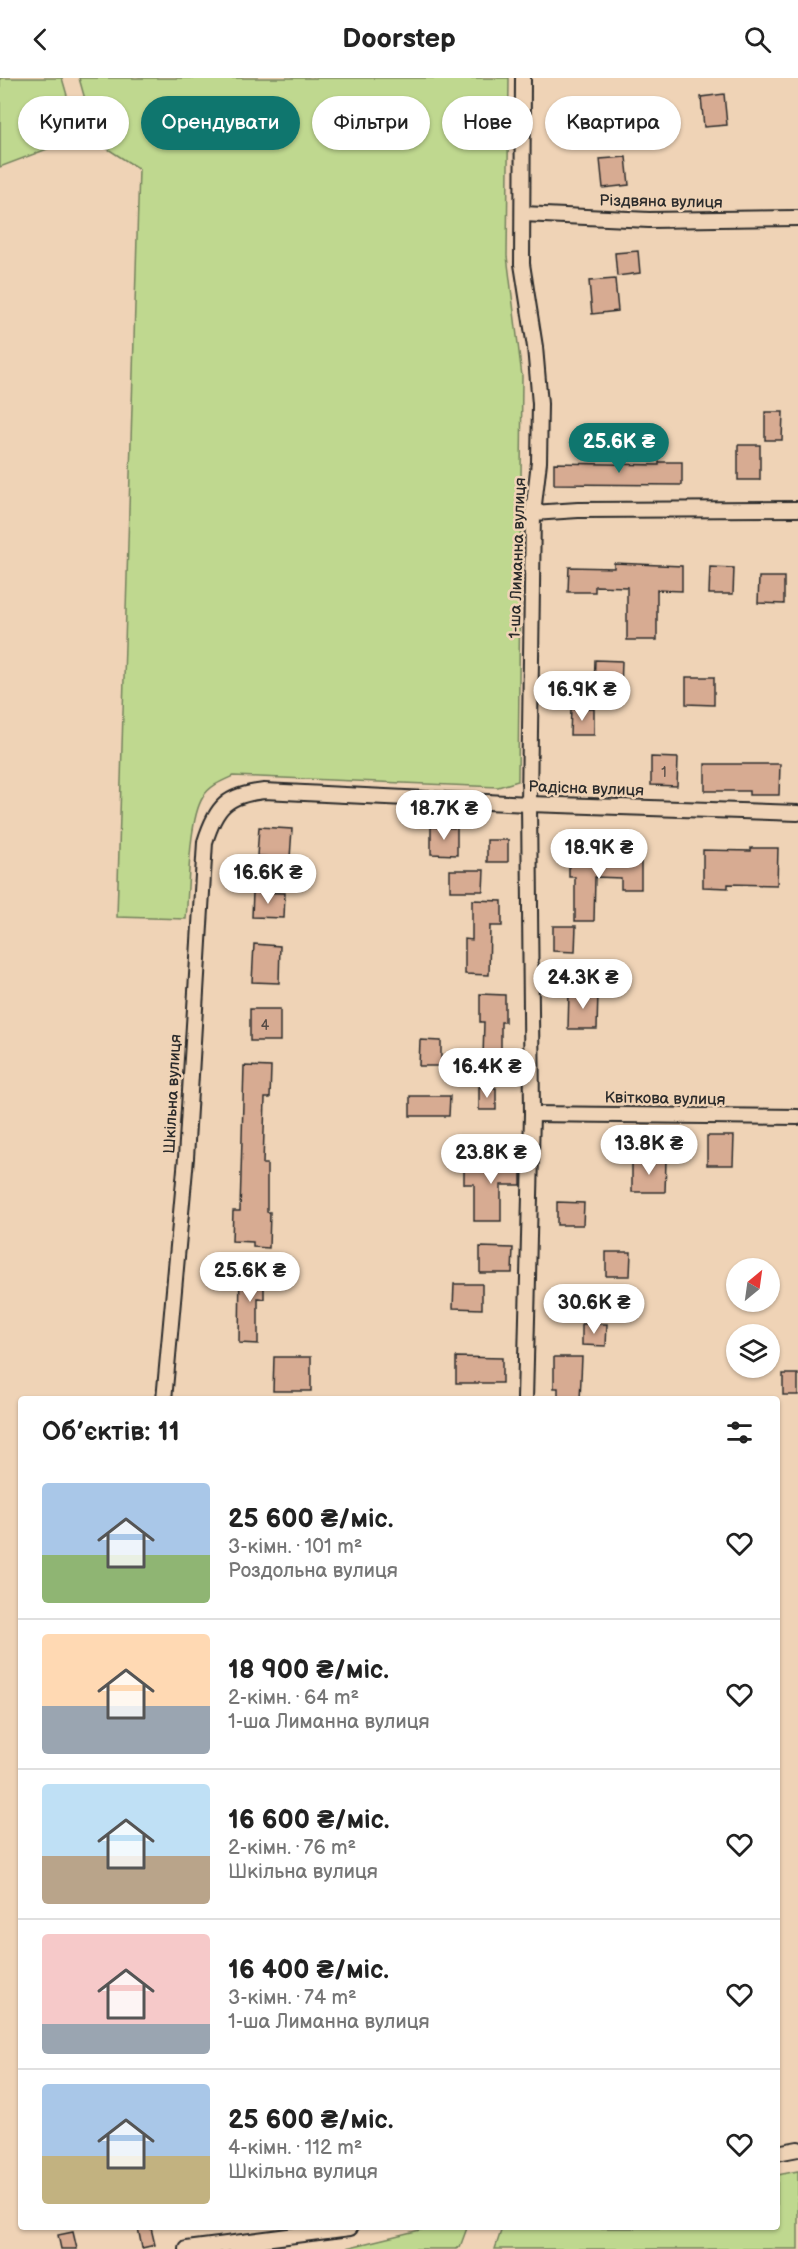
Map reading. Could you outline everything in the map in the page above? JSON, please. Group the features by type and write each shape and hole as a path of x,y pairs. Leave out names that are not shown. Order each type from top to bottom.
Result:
{"street":[{"name":"1-ша Лиманна вулиця","path":"523,78 522,264 535,347 540,404 539,462 533,513 529,804 532,1114 525,1396"},
{"name":"Різдвяна вулиця","path":"523,214 649,220 798,218"},
{"path":"533,513 578,510 798,509"},
{"name":"Радісна вулиця","path":"231,798 264,791 529,804 798,813"},
{"name":"Шкільна вулиця","path":"164,1396 186,1158 205,842 209,827 231,798"},
{"name":"Квіткова вулиця","path":"532,1114 798,1117"},
{"path":"780,2152 798,2149"},
{"path":"187,2249 334,2230"}],"green space":[{"path":"0,78 62,78 67,96 18,96 18,150 45,150 0,167"},
{"path":"79,78 509,78 509,96 442,96 442,150 508,150 507,256 522,376 518,781 498,787 233,776 209,790 198,808 190,855 186,919 117,917 139,169 109,150 129,150 129,96 84,96"},
{"path":"798,2171 798,2249 495,2249 501,2230 780,2230 780,2174"},
{"path":"420,2230 466,2230 460,2247 456,2249 342,2249"}],"building":[{"path":"724,94 727,125 704,127 701,97"},
{"path":"626,157 629,185 603,188 600,159"},
{"path":"638,251 640,273 617,276 615,253"},
{"path":"615,279 618,311 592,314 589,281"},
{"path":"765,412 783,412 782,440 765,440"},
{"path":"738,445 760,445 760,480 738,480"},
{"path":"659,462 682,462 682,485 554,484 554,463 659,465"},
{"path":"614,563 682,566 682,591 657,590 657,640 627,640 627,587 595,586 595,592 568,592 569,567 614,568"},
{"path":"710,567 734,568 733,594 709,594"},
{"path":"759,577 784,577 784,604 758,603"},
{"path":"595,660 622,661 621,690 594,690"},
{"path":"686,677 714,677 714,705 686,704"},
{"path":"571,709 594,709 594,735 570,735"},
{"path":"651,757 678,758 677,786 651,785"},
{"path":"705,764 780,764 779,795 749,795 749,791 705,791"},
{"path":"259,827 292,829 290,858 257,856"},
{"path":"431,827 457,828 457,855 431,854"},
{"path":"487,840 508,840 508,862 487,862"},
{"path":"751,848 778,848 777,885 728,884 728,888 703,887 703,850 751,851"},
{"path":"569,856 598,856 597,860 641,861 641,889 621,889 621,878 595,877 594,921 575,921 575,877 569,877"},
{"path":"450,870 484,870 483,891 450,891"},
{"path":"253,892 285,893 284,918 252,917"},
{"path":"472,900 502,901 502,926 490,926 489,975 465,974 465,939 472,940"},
{"path":"553,926 576,926 575,952 553,951"},
{"path":"254,944 280,946 279,983 252,982"},
{"path":"569,991 598,992 597,1029 568,1029"},
{"path":"480,994 505,995 505,1022 501,1022 501,1058 483,1058 484,1022 480,1022"},
{"path":"250,1009 280,1009 280,1041 250,1041"},
{"path":"420,1040 441,1041 441,1066 419,1066"},
{"path":"244,1066 271,1067 270,1098 265,1098 263,1164 267,1164 267,1212 270,1212 269,1248 253,1247 253,1242 232,1241 233,1211 240,1211"},
{"path":"479,1087 496,1088 496,1110 479,1110"},
{"path":"410,1096 450,1096 449,1116 410,1116"},
{"path":"707,1136 734,1136 733,1165 707,1165"},
{"path":"632,1160 666,1160 665,1192 632,1192"},
{"path":"464,1161 521,1161 521,1185 501,1185 501,1221 474,1221 474,1184 464,1184"},
{"path":"557,1202 584,1203 583,1225 557,1225"},
{"path":"480,1247 513,1248 512,1273 480,1273"},
{"path":"606,1252 631,1252 630,1276 606,1276"},
{"path":"240,1267 264,1267 264,1299 258,1298 258,1344 239,1343"},
{"path":"454,1284 482,1284 482,1309 453,1308"},
{"path":"582,1324 607,1324 606,1346 582,1345"},
{"path":"274,1357 311,1357 311,1391 273,1391"},
{"path":"456,1357 502,1358 502,1383 456,1383"},
{"path":"554,1357 582,1357 580,1396 558,1396 558,1388 554,1388"},
{"path":"783,1374 798,1374 798,1395 783,1395"},
{"path":"138,2230 151,2230 155,2245 142,2248"},
{"path":"73,2232 77,2249 61,2249 58,2235"}]}
